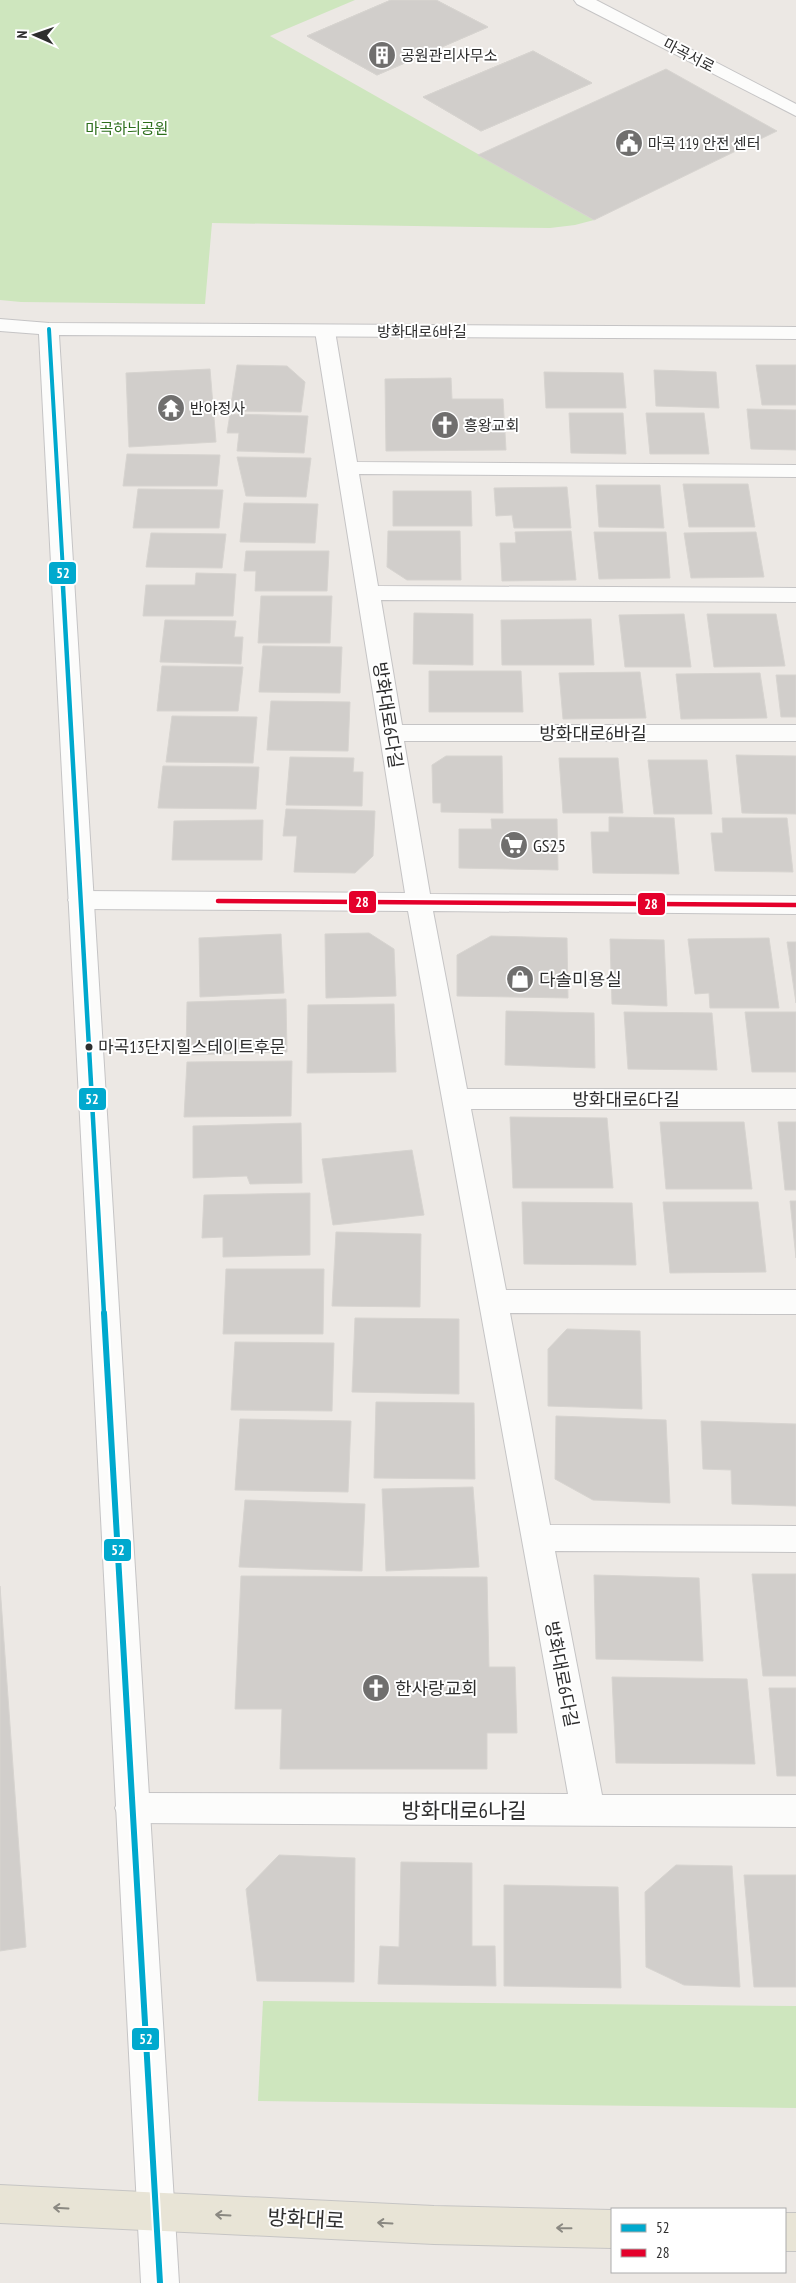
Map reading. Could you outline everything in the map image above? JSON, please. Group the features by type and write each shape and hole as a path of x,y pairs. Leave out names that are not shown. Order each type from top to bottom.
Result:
{"main road":[{"name":"방화대로","path":"0,2204 434,2225 611,2229"}],"street":[{"name":"마곡서로","path":"583,0 796,111"},
{"name":"방화대로6바길","path":"0,325 49,329 796,333"},
{"path":"49,329 160,2283"},
{"name":"방화대로6다길","path":"325,331 419,902 588,1810"},
{"path":"347,468 796,471"},
{"path":"368,593 796,596"},
{"name":"방화대로6바길","path":"390,733 796,733"},
{"path":"81,900 796,906"},
{"name":"방화대로6다길","path":"455,1099 796,1099"},
{"path":"493,1301 796,1302"},
{"path":"537,1538 796,1538"},
{"name":"방화대로6나길","path":"132,1808 796,1811"}],"green space":[{"name":"마곡하늬공원","path":"0,0 355,0 270,36 594,220 575,225 550,228 212,223 205,304 21,302 0,300"},
{"path":"263,2001 796,2006 796,2108 258,2101"}],"building":[{"name":"공원관리사무소","path":"391,0 436,0 488,27 377,75 307,36"},
{"name":"공원관리사무소","path":"391,0 436,0 488,27 377,75 307,36"},
{"path":"533,51 592,83 481,131 423,97"},
{"path":"533,51 592,83 481,131 423,97"},
{"name":"마곡 119 안전 센터","path":"666,69 777,131 594,220 478,155"},
{"path":"237,365 287,366 305,382 301,412 230,411"},
{"path":"756,365 796,365 796,405 762,405"},
{"name":"반야정사","path":"210,369 216,442 129,447 126,373"},
{"path":"654,370 716,372 719,408 656,406"},
{"path":"544,372 623,373 626,408 546,408"},
{"name":"흥왕교회","path":"451,378 452,399 503,399 506,450 386,451 385,379"},
{"path":"747,409 796,410 796,450 751,449"},
{"path":"569,413 623,413 626,454 571,453"},
{"path":"646,413 704,413 709,454 650,454"},
{"path":"230,414 308,416 304,453 237,451 239,433 227,433"},
{"path":"127,454 220,455 217,486 123,486"},
{"path":"237,457 311,458 306,497 246,496"},
{"path":"683,484 748,484 755,527 689,527"},
{"path":"596,485 660,485 664,528 599,527"},
{"path":"567,487 571,528 514,528 512,515 496,516 494,488"},
{"path":"138,489 223,490 219,528 133,528"},
{"path":"393,491 471,491 472,526 393,526"},
{"path":"244,503 318,504 315,543 240,542"},
{"path":"388,531 460,531 461,580 407,580 387,567"},
{"path":"571,531 576,580 502,581 500,543 516,543 515,532"},
{"path":"594,532 666,532 670,578 599,579"},
{"path":"756,532 764,577 691,578 684,533"},
{"path":"151,533 226,534 222,568 146,567"},
{"path":"246,551 329,551 327,591 255,591 256,571 244,571"},
{"path":"196,573 236,574 233,616 143,616 146,585 195,585"},
{"path":"261,596 332,596 330,643 258,643"},
{"path":"414,613 473,614 473,665 413,664"},
{"path":"684,614 691,667 625,667 619,615"},
{"path":"707,614 776,614 785,666 714,667"},
{"path":"591,619 594,665 502,665 501,620"},
{"path":"165,620 236,621 234,637 243,637 241,664 160,662"},
{"path":"263,646 342,647 340,693 259,692"},
{"path":"162,666 243,667 238,711 157,711"},
{"path":"429,671 521,671 523,712 429,712"},
{"path":"640,672 646,718 563,719 559,673"},
{"path":"760,673 767,718 681,719 676,674"},
{"path":"776,675 796,675 796,717 781,717"},
{"path":"271,701 350,702 348,751 267,750"},
{"path":"172,716 257,717 253,763 166,762"},
{"path":"736,755 796,756 796,814 742,813"},
{"path":"446,756 502,756 503,813 441,812 441,803 433,803 432,765"},
{"path":"290,757 354,758 353,772 363,772 362,806 286,805"},
{"path":"559,758 618,758 623,813 563,813"},
{"path":"648,760 707,760 712,814 654,814"},
{"path":"163,766 259,767 256,809 158,808"},
{"path":"286,809 375,811 373,856 355,873 294,872 297,836 283,836"},
{"path":"609,817 674,818 679,874 593,873 591,832 609,832"},
{"path":"722,818 787,818 793,872 715,871 711,833 723,833"},
{"path":"491,819 557,819 558,870 459,868 459,829 492,829"},
{"path":"263,820 262,860 172,860 174,821"},
{"path":"369,933 394,949 396,996 326,998 325,934"},
{"path":"281,934 284,993 200,997 199,938"},
{"path":"491,936 567,938 568,998 457,996 457,955"},
{"path":"769,938 779,1008 710,1008 709,993 695,994 688,939"},
{"path":"610,939 664,940 667,1006 612,1004"},
{"path":"787,942 796,942 796,1003"},
{"path":"286,999 287,1052 186,1055 187,1002"},
{"path":"394,1004 396,1072 307,1073 308,1005"},
{"path":"506,1011 594,1013 595,1068 505,1065"},
{"path":"624,1012 712,1013 717,1070 628,1069"},
{"path":"745,1012 796,1012 796,1072 752,1072"},
{"path":"292,1061 291,1116 184,1117 187,1062"},
{"path":"510,1117 607,1118 613,1188 513,1188"},
{"path":"660,1122 744,1122 752,1189 666,1189"},
{"path":"778,1122 796,1122 796,1190 785,1190"},
{"path":"301,1123 302,1183 250,1184 247,1176 193,1178 193,1126"},
{"path":"412,1150 424,1215 333,1225 322,1159"},
{"path":"310,1193 310,1255 223,1257 223,1237 202,1238 204,1195"},
{"path":"790,1201 796,1201 796,1258"},
{"path":"522,1202 632,1203 636,1265 524,1264"},
{"path":"663,1202 758,1202 766,1272 670,1273"},
{"path":"336,1232 421,1234 420,1307 332,1306"},
{"path":"226,1269 324,1269 323,1334 223,1334"},
{"path":"355,1318 459,1319 459,1394 352,1392"},
{"path":"567,1329 640,1331 642,1409 548,1406 548,1349"},
{"path":"235,1342 334,1343 332,1411 231,1410"},
{"path":"376,1402 474,1403 475,1479 374,1478"},
{"path":"556,1416 666,1420 670,1503 593,1500 555,1479"},
{"path":"240,1419 351,1421 348,1492 235,1490"},
{"path":"701,1421 796,1424 796,1506 732,1504 731,1470 703,1469"},
{"path":"473,1487 479,1567 386,1571 382,1489"},
{"path":"245,1500 365,1504 362,1571 239,1567"},
{"path":"752,1574 796,1574 796,1676 763,1676"},
{"path":"594,1575 699,1578 703,1661 596,1659"},
{"name":"한사랑교회","path":"241,1576 487,1577 489,1667 515,1667 517,1733 487,1733 487,1769 280,1769 282,1709 235,1709"},
{"path":"0,1586 26,1947 0,1951"},
{"path":"612,1677 747,1679 755,1764 616,1763"},
{"path":"769,1688 796,1688 796,1776 777,1776"},
{"path":"279,1855 355,1858 354,1982 257,1981 246,1889"},
{"path":"401,1862 472,1863 472,1946 495,1946 496,1986 378,1984 380,1946 399,1947"},
{"path":"676,1865 732,1866 740,1987 684,1985 646,1967 645,1892"},
{"path":"744,1875 796,1875 796,1987 754,1987"},
{"path":"504,1885 618,1887 621,1988 504,1986"}],"transit line":[{"name":"52","path":"49,329 160,2283"},
{"name":"28","path":"218,901 796,905"}],"place":[{"name":"공원관리사무소","path":"382,55"},
{"name":"마곡 119 안전 센터","path":"629,143"},
{"name":"반야정사","path":"171,408"},
{"name":"흥왕교회","path":"445,425"},
{"name":"GS25","path":"514,845"},
{"name":"다솔미용실","path":"520,979"},
{"name":"마곡13단지힐스테이트후문","path":"89,1047"},
{"name":"한사랑교회","path":"376,1688"}]}
